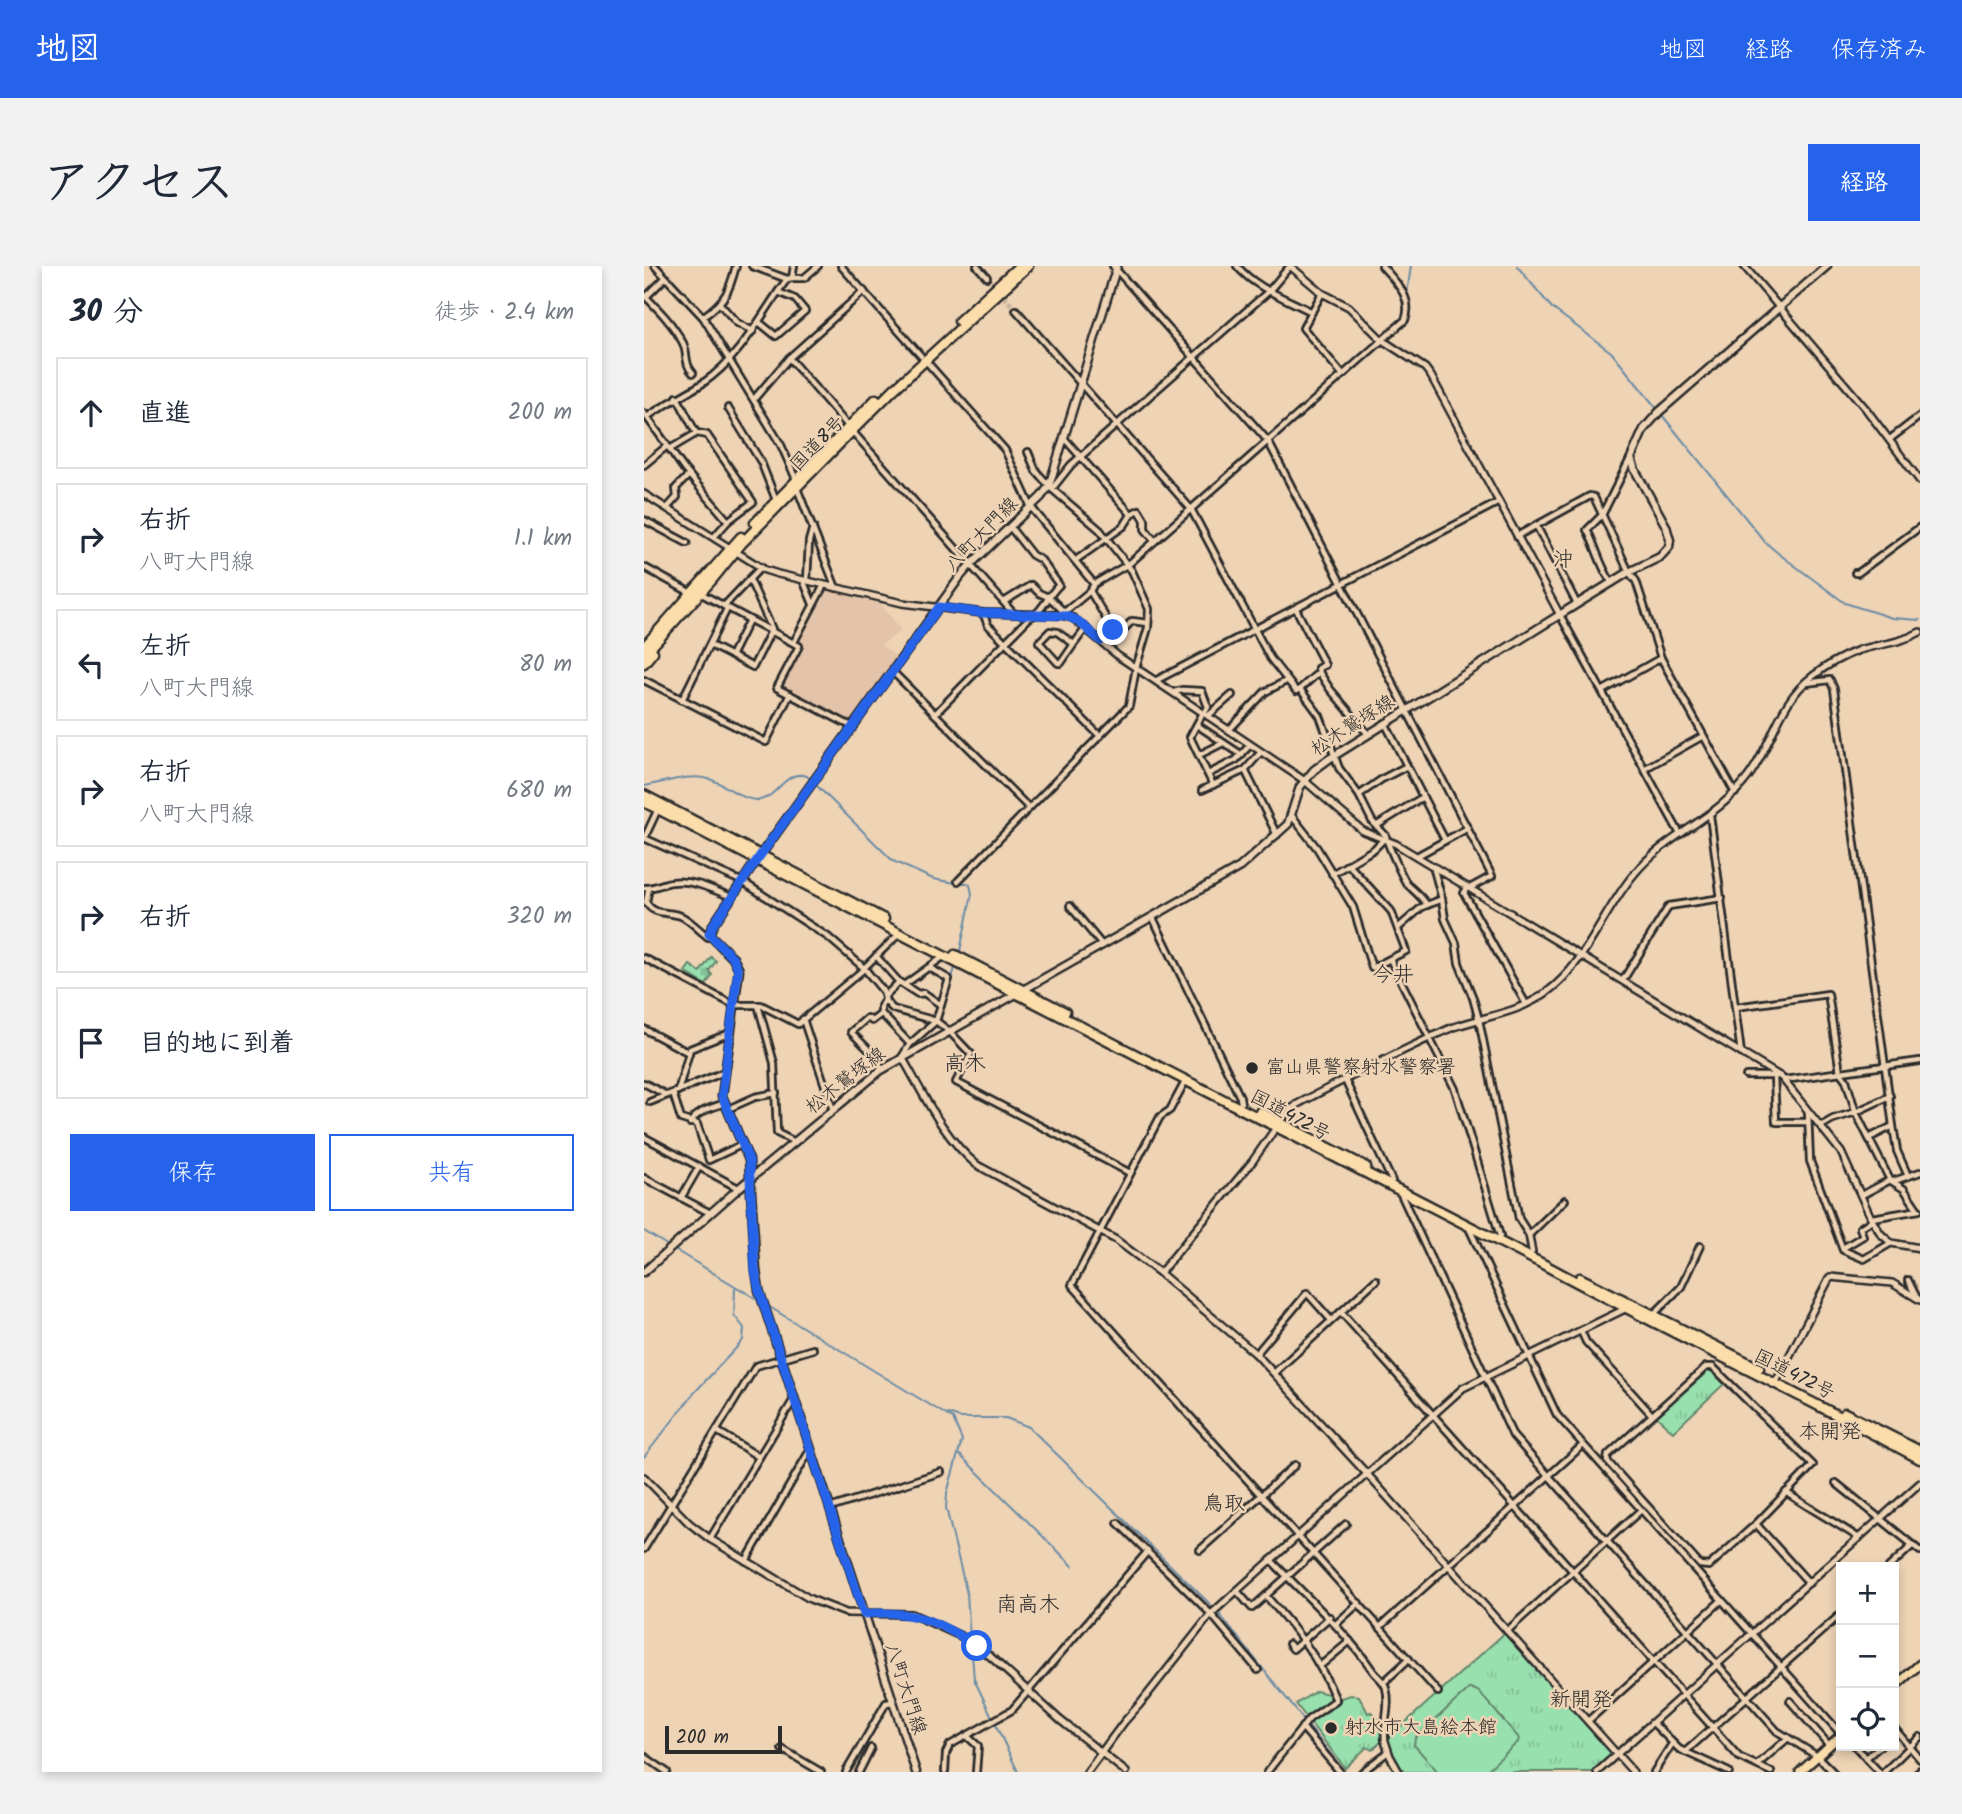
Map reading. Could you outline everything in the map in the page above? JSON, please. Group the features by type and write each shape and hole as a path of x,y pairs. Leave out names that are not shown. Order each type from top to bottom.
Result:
{"highway":[{"name":"国道8号","path":"734,550 850,429 1019,266"},
{"name":"国道8号","path":"923,358 1028,266"},
{"name":"国道8号","path":"644,647 734,550 776,500 797,483"},
{"name":"国道8号","path":"644,655 695,593"},
{"path":"644,638 670,617"},
{"path":"644,663 668,629"},
{"name":"国道472号","path":"644,795 943,956 1022,992 1186,1080 1532,1252 1629,1307 1653,1315 1920,1459"},
{"name":"国道472号","path":"644,802 1241,1103 1399,1190 1629,1307 1920,1451"}],"main road":[{"path":"1631,458 1637,440 1653,417 1827,266"},
{"name":"八町大門線","path":"916,1772 759,1290 755,1270 749,1160 722,1096 739,979 737,963 710,937 713,925 759,858 971,564 1050,488 1116,267"},
{"name":"松木鷲塚線","path":"644,1272 739,1188 751,1181 882,1070 1240,867 1277,836 1292,816 1297,793 1314,770 1577,604 1629,572 1660,557 1669,547 1671,540 1667,526 1631,458"},
{"path":"1899,1683 1920,1664"},
{"path":"1800,1772 1836,1739"}],"street":[{"path":"655,266 703,317 780,445 836,588"},
{"path":"703,317 720,304 730,290 736,266"},
{"path":"752,266 789,278 804,278 818,266"},
{"path":"728,521 646,415 703,383 729,358 760,323 794,266"},
{"path":"841,266 1005,450 1031,507 1094,583"},
{"path":"977,266 986,277"},
{"path":"1237,266 1269,290 1312,312"},
{"path":"1050,488 1080,457 1269,290 1290,266 1322,293 1349,307 1382,340 1425,368 1431,376 1680,834"},
{"path":"644,494 761,568 778,574 902,603 982,613 1062,613 1090,591 1094,583 1127,565 1405,320 1408,314 1404,291 1382,266"},
{"path":"1744,266 1866,409 1920,481"},
{"path":"1116,267 1268,441 1493,876 1469,887 1464,893 1526,1004"},
{"path":"665,278 645,297 666,317 683,344 687,368 693,373"},
{"path":"754,399 789,358 864,291"},
{"path":"760,323 776,335 805,311 795,299 778,292"},
{"path":"1322,293 1303,328 1343,375"},
{"path":"720,304 737,323 753,331"},
{"path":"1016,310 1191,509 1270,658 1296,691 1319,672 1318,668 1325,665 1296,609"},
{"path":"789,358 1015,615"},
{"path":"677,397 696,434"},
{"path":"728,408 761,462 776,500"},
{"path":"1890,439 1920,416"},
{"path":"644,464 669,447 696,434 707,435 753,502 728,521 714,537"},
{"path":"1063,438 1131,514"},
{"path":"958,881 1129,706 1148,623 1149,609 1127,565 1096,526 1050,488 1036,471 1028,452"},
{"path":"1612,583 1602,569 1598,549 1587,530 1602,515 1631,458"},
{"path":"668,507 677,497 676,488 689,474"},
{"path":"1517,536 1591,496 1598,503 1629,572 1636,581 1661,658 1735,793"},
{"path":"1157,680 1499,502"},
{"path":"1076,560 1124,526 1131,514 1139,510 1145,520 1145,529 1155,541"},
{"path":"644,520 687,542"},
{"path":"1535,525 1577,604"},
{"path":"814,527 809,541 805,580 814,605"},
{"path":"935,714 1029,618 1037,615 1059,583 1010,527"},
{"path":"1855,573 1920,527"},
{"path":"644,566 794,642 799,646 777,688 853,727"},
{"path":"682,700 726,608 761,568"},
{"path":"750,580 772,631"},
{"path":"794,642 824,585"},
{"path":"1004,602 1031,585 1048,597 1062,613 1078,621 1136,668 1305,781 1352,823 1417,856 1779,1077 1808,1109 1846,1159 1881,1234 1891,1243 1920,1248"},
{"path":"1090,591 1113,630 1120,633 1132,621 1148,623"},
{"path":"982,613 988,625 1100,736"},
{"path":"731,656 749,620"},
{"path":"1074,644 1051,631 1039,642 1061,663 1086,628"},
{"path":"1101,641 1113,630"},
{"path":"709,645 753,667 772,631"},
{"path":"1160,1273 1296,1105 1430,1038 1512,1011 1546,993 1582,955 1632,876 1659,848 1710,815 1735,793 1762,754 1783,709 1805,683 1848,655 1903,640 1920,632"},
{"path":"1307,645 1312,640"},
{"path":"1601,691 1661,658"},
{"path":"892,672 1029,807"},
{"path":"1319,672 1368,734"},
{"path":"644,680 766,742 790,694"},
{"path":"1805,683 1830,680 1834,689 1893,1126 1897,1151 1908,1175"},
{"path":"1229,730 1265,692 1286,681"},
{"path":"1300,689 1320,716 1339,768 1359,795 1376,827 1386,836 1380,844 1332,874"},
{"path":"1174,692 1202,691 1208,707 1190,737 1213,785"},
{"path":"1205,714 1232,695"},
{"path":"1385,723 1445,840"},
{"path":"1197,725 1242,755"},
{"path":"1644,769 1703,736"},
{"path":"1199,755 1223,743"},
{"path":"1208,774 1242,755 1250,745"},
{"path":"1202,790 1245,770 1261,752"},
{"path":"1359,795 1407,765"},
{"path":"1245,770 1277,836"},
{"path":"1376,827 1423,797"},
{"path":"658,809 644,839 743,882 828,937 864,968 900,1012 936,1021 950,1032 971,1054 956,1083 1131,1173"},
{"path":"1710,815 1741,1053"},
{"path":"1292,816 1317,848 1353,907 1372,968 1406,951 1391,911 1348,864"},
{"path":"1417,856 1468,828"},
{"path":"1384,840 1393,852 1402,875 1427,905"},
{"path":"1433,866 1445,919 1456,943 1459,963 1479,1020 1519,1219 1529,1235 1532,1252"},
{"path":"710,937 684,918 661,914 651,909 646,902 647,888 671,882 688,882 732,897"},
{"path":"1623,980 1669,906 1722,898"},
{"path":"1398,928 1427,905 1442,899"},
{"path":"1070,906 1102,946"},
{"path":"1153,918 1241,1103"},
{"path":"644,958 734,1004 771,1008 798,1024 864,968 900,933"},
{"path":"876,956 902,984 918,994 924,993 941,1005"},
{"path":"910,1044 881,1013 881,1006 902,984 930,968 943,956"},
{"path":"1390,959 1455,1089 1500,1236"},
{"path":"930,968 949,979 936,1021 910,1044 902,1057 960,1151 977,1165 1101,1231 1160,1273 1256,1354 1633,1772"},
{"path":"1736,1007 1828,994 1840,1072 1846,1080 1856,1112 1892,1181 1909,1195 1919,1210 1872,1219 1860,1228 1863,1236 1843,1248"},
{"path":"758,1005 774,1063 777,1133 796,1142"},
{"path":"881,1013 872,1021 867,1018 851,1032 877,1058 882,1070"},
{"path":"803,1018 833,1110"},
{"path":"644,1029 689,1053"},
{"path":"709,1160 697,1124 681,1119 675,1092 691,1049 731,1033"},
{"path":"1746,1076 1779,1077 1840,1072 1920,1061"},
{"path":"650,1102 724,1072"},
{"path":"1779,1077 1776,1122 1808,1122"},
{"path":"1186,1080 1170,1110 1160,1117 1072,1285 1438,1692"},
{"path":"1345,1080 1392,1181"},
{"path":"644,1083 666,1095"},
{"path":"690,1123 702,1111 776,1093"},
{"path":"1821,1126 1889,1096"},
{"path":"1808,1109 1812,1168 1843,1248 1864,1259 1891,1243"},
{"path":"1869,1138 1893,1126"},
{"path":"644,1137 739,1188"},
{"path":"681,1198 699,1167 744,1143"},
{"path":"1862,1195 1920,1172"},
{"path":"644,1178 711,1214"},
{"path":"1399,1190 1513,1437 1777,1731 1817,1756 1833,1772"},
{"path":"1529,1235 1565,1200"},
{"path":"1468,1225 1556,1415 1836,1728"},
{"path":"1653,1315 1681,1287 1700,1246"},
{"path":"1777,1380 1830,1278 1892,1283 1919,1299"},
{"path":"1274,1373 1376,1280"},
{"path":"1908,1280 1919,1299"},
{"path":"1256,1354 1307,1293 1331,1320"},
{"path":"1087,1772 1211,1614 1463,1388 1629,1307"},
{"path":"1341,1312 1712,1728 1740,1757 1771,1772"},
{"path":"1581,1331 1586,1342 1652,1415"},
{"path":"644,1549 756,1366 813,1349"},
{"path":"1706,1367 1713,1367 1813,1465 1756,1524 1709,1566 1700,1565 1607,1461 1608,1455 1652,1415 1706,1367"},
{"path":"710,1539 794,1398"},
{"path":"717,1431 759,1457"},
{"path":"1380,1627 1583,1445"},
{"path":"745,1561 811,1450"},
{"path":"1200,1550 1295,1465"},
{"path":"830,1508 941,1472"},
{"path":"644,1477 710,1539 822,1605 846,1613 912,1614 966,1639 991,1657 1126,1772"},
{"path":"1836,1483 1920,1551"},
{"path":"1597,1772 1920,1483"},
{"path":"1786,1493 1859,1538"},
{"path":"1507,1630 1641,1510"},
{"path":"1118,1523 1211,1614 1258,1670"},
{"path":"1237,1591 1252,1608 1346,1524"},
{"path":"1756,1524 1809,1583"},
{"path":"1894,1562 1913,1545"},
{"path":"945,1772 947,1748 1012,1710 1148,1550"},
{"path":"1272,1560 1330,1617 1376,1676 1384,1682 1389,1703 1384,1730 1385,1741 1399,1772"},
{"path":"1266,1595 1305,1640 1321,1666 1336,1700 1309,1718 1267,1772"},
{"path":"1588,1721 1722,1600"},
{"path":"1336,1624 1359,1603"},
{"path":"1289,1644 1293,1649 1330,1617"},
{"path":"1685,1752 1836,1618"},
{"path":"1321,1666 1350,1641"},
{"path":"1384,1682 1409,1659"},
{"path":"1790,1701 1829,1745"},
{"path":"846,1772 886,1703 893,1702"},
{"path":"1653,1723 1672,1744 1729,1772"},
{"path":"1302,1727 1340,1772"},
{"path":"1899,1735 1920,1759"},
{"path":"967,1736 978,1746 976,1772"},
{"path":"1860,1751 1882,1772 1920,1737"},
{"path":"1757,1765 1788,1738"},
{"path":"1654,1772 1672,1744"},
{"path":"859,1772 872,1748"},
{"path":"782,1749 821,1772"},
{"path":"1867,1758 1875,1751"},
{"path":"1362,1772 1388,1752"},
{"path":"644,1756 667,1772"},
{"path":"1622,1772 1628,1766"}],"shaded area":[{"path":"824,589 881,604 901,631 881,645 898,658 851,723 779,687 802,644 797,642"}],"green space":[{"path":"711,957 716,961 709,971 712,975 706,985 685,972 690,965 700,972"},
{"path":"1705,1371 1712,1371 1724,1384 1673,1432 1656,1416"},
{"path":"1507,1631 1617,1754 1597,1772 1400,1772 1385,1741"},
{"path":"1470,1688 1478,1691 1519,1738 1518,1742 1485,1772 1438,1772 1414,1745 1415,1738"},
{"path":"1316,1691 1328,1694 1331,1692 1334,1700 1351,1695 1359,1696 1368,1713 1371,1712 1379,1720 1384,1719 1383,1740 1372,1750 1367,1747 1345,1768 1296,1704"}],"waterway":[{"path":"1407,294 1411,266"},
{"path":"1517,266 1552,308 1611,352 1658,410"},
{"path":"1662,415 1765,542 1779,554 1845,603 1892,618 1920,620"},
{"path":"644,786 701,777 715,781 747,798 760,800 767,798 787,779 799,775 807,776 893,861 933,879 970,885 972,894 960,951"},
{"path":"951,981 955,968"},
{"path":"644,1231 670,1247"},
{"path":"675,1250 760,1301"},
{"path":"644,1457 695,1392 743,1340 744,1328 734,1315 735,1288"},
{"path":"768,1306 953,1419 962,1440 947,1493 946,1508 967,1594 970,1638"},
{"path":"948,1414 960,1418 1006,1418 1029,1427 1213,1607"},
{"path":"960,1455 1073,1566"},
{"path":"1217,1611 1345,1772"},
{"path":"971,1643 974,1679 1018,1772"}],"tunnel":[{"path":"987,277 1016,310"}],"place":[{"name":"富山県警察射水警察署","path":"1252,1068"},
{"name":"射水市大島絵本館","path":"1331,1728"}],"district":[{"name":"沖","path":"1563,560"},
{"name":"今井","path":"1393,975"},
{"name":"高木","path":"965,1064"},
{"name":"本開発","path":"1830,1432"},
{"name":"鳥取","path":"1224,1504"},
{"name":"南高木","path":"1028,1605"},
{"name":"新開発","path":"1581,1700"}],"route":[{"path":"977,1646 946,1628 912,1614 864,1614 759,1290 755,1270 749,1160 722,1096 739,979 738,970 733,958 709,934 757,860 939,607 982,613 1066,616 1078,621 1101,641 1113,630"}]}
